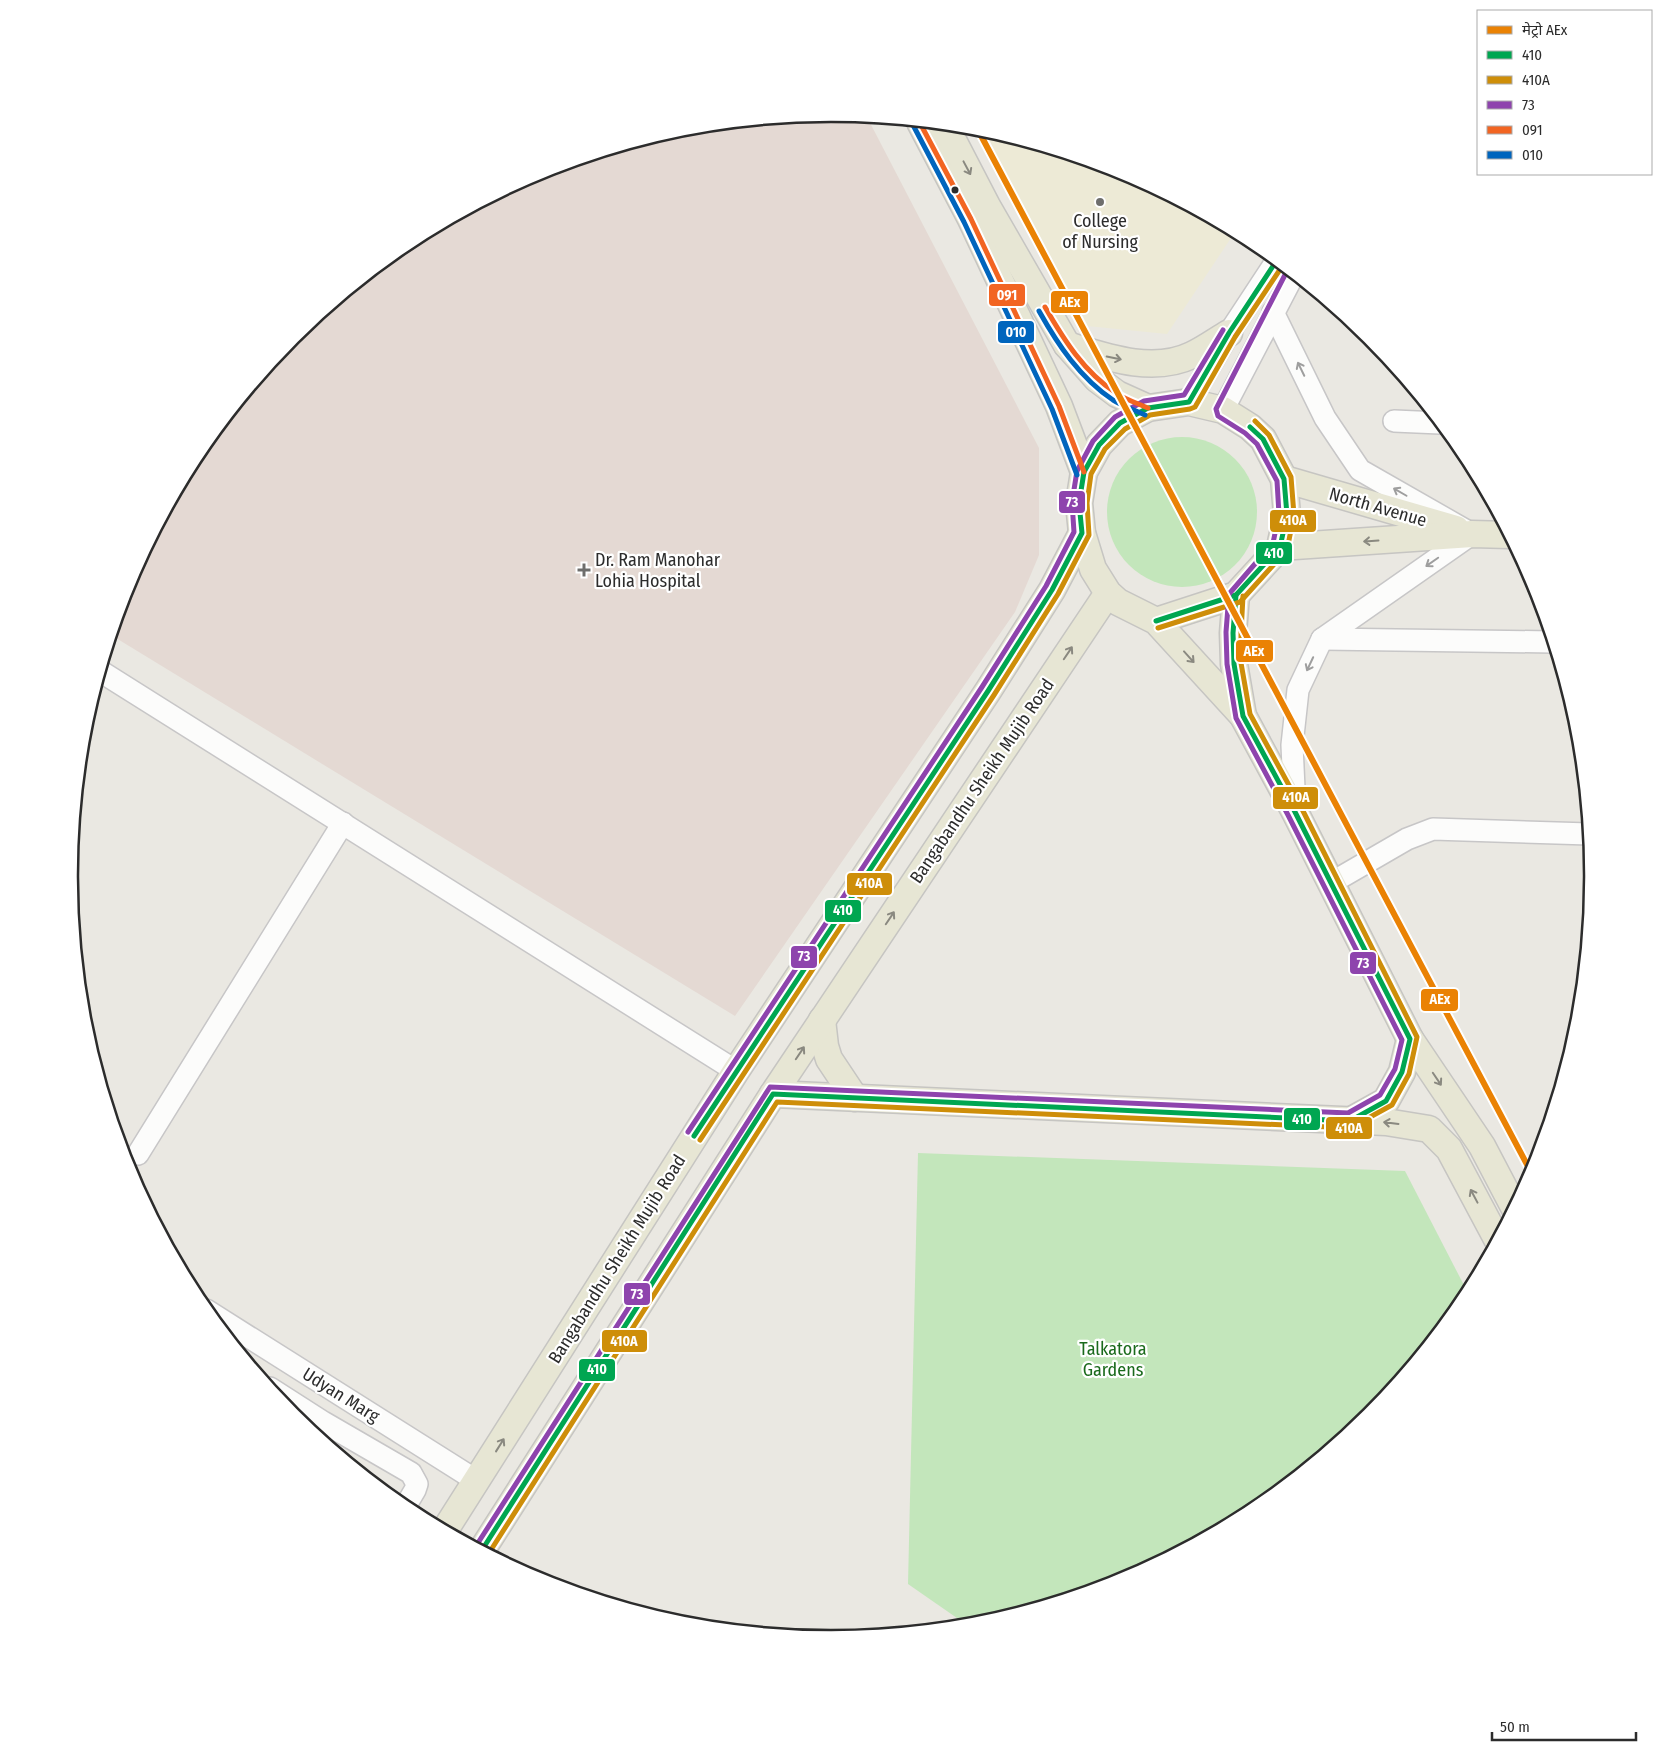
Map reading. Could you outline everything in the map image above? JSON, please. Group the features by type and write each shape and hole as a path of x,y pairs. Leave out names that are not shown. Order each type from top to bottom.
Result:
{"main road":[{"path":"923,128 971,219 1055,397 1084,472"},
{"path":"948,132 987,206 1067,345 1097,379 1117,394 1148,408"},
{"path":"1067,345 1109,357 1154,364 1171,362 1192,356 1229,333"},
{"path":"1156,621 1236,594 1280,547 1287,516 1284,479 1263,439 1250,427 1223,410 1189,402 1148,408 1120,423 1099,445 1084,472 1078,502 1082,533 1093,569 1108,593 1118,602 1156,621 1243,716 1295,812 1410,1039 1482,1146 1511,1201"},
{"name":"North Avenue","path":"1284,479 1472,534"},
{"name":"Bangabandhu Sheikh Mujib Road","path":"448,1525 736,1071 992,684 1052,590 1082,533"},
{"name":"North Avenue","path":"1280,547 1472,534 1503,535"},
{"name":"Bangabandhu Sheikh Mujib Road","path":"485,1545 772,1094 1108,593"},
{"path":"1236,594 1233,633 1234,664 1243,716"},
{"path":"822,1020 825,1046 829,1059 855,1098"},
{"path":"1350,1121 1386,1100 1402,1072 1410,1039"},
{"path":"772,1094 1386,1122 1429,1129 1449,1149 1494,1234"}],"street":[{"path":"1189,402 1229,333 1273,266"},
{"path":"1223,410 1291,279"},
{"path":"1273,312 1326,418 1360,470 1472,534 1322,639 1298,690 1292,745 1295,812"},
{"path":"1394,421 1433,423"},
{"path":"1322,639 1547,642"},
{"path":"105,674 736,1071"},
{"path":"138,1154 343,823"},
{"path":"1331,883 1407,839 1433,829 1583,834"},
{"name":"Udyan Marg","path":"222,1320 477,1481"},
{"path":"340,1394 320,1429 411,1473 417,1484 408,1500"}],"shaded area":[{"name":"Dr. Ram Manohar Lohia Hospital","path":"831,122 870,124 1039,448 1039,555 1015,612 735,1016 116,638 155,543 178,499 204,457 233,417 264,379 334,309 412,249 454,223 498,200 589,162 636,148 684,137 733,129"},
{"name":"College of Nursing","path":"988,139 1073,162 1119,180 1164,200 1231,237 1167,334 1087,326"}],"green space":[{"path":"1182,437 1197,438 1211,442 1224,449 1235,459 1245,470 1252,483 1256,497 1256,527 1252,541 1245,554 1235,565 1224,575 1211,582 1197,586 1182,587 1167,586 1153,582 1140,575 1129,565 1119,554 1112,541 1108,527 1107,512 1108,497 1112,483 1119,470 1129,459 1140,449 1153,442 1167,438"},
{"name":"Talkatora Gardens","path":"918,1153 1405,1171 1464,1285 1429,1335 1398,1373 1328,1443 1250,1503 1208,1529 1164,1552 1073,1590 1026,1604 957,1618 908,1584"}],"metro line":[{"name":"AEx","path":"982,138 1527,1164"}],"transit line":[{"name":"010","path":"914,128 964,222 1052,409 1077,475"},
{"name":"091","path":"923,128 971,219 1059,406 1084,472"},
{"name":"410","path":"694,1136 988,691 1052,590 1082,533 1079,503 1084,472 1099,445 1120,423 1148,408 1189,402 1229,333 1273,266"},
{"name":"410A","path":"700,1140 994,695 1058,594 1089,535 1087,503 1091,474 1105,449 1125,429 1150,415 1195,407 1235,337 1279,270"},
{"name":"73","path":"479,1542 770,1087 1348,1113 1380,1095 1395,1069 1402,1040 1288,815 1236,718 1227,664 1226,632 1229,594 1273,543 1279,514 1277,481 1257,444 1245,433 1218,416 1216,409 1285,275"},
{"name":"091","path":"1045,307 1067,343 1094,375 1105,385 1128,400 1148,408"},
{"name":"010","path":"1039,311 1062,348 1090,382 1113,400 1145,415"},
{"name":"73","path":"688,1132 982,687 1046,586 1074,532 1072,502 1077,471 1093,441 1115,417 1144,401 1184,395 1223,330"},
{"name":"410A","path":"1158,628 1240,602 1287,550 1294,515 1291,477 1269,435 1255,421"},
{"name":"410","path":"1156,621 1236,595 1280,547 1287,515 1284,479 1263,439 1250,427"},
{"name":"410","path":"485,1545 773,1094 1350,1121 1386,1101 1402,1072 1410,1039 1295,812 1243,716 1234,664 1233,633 1236,595"},
{"name":"410A","path":"492,1549 777,1102 1350,1128 1392,1105 1409,1074 1417,1037 1302,809 1250,714 1241,663 1243,596"}],"place":[{"name":"College of Nursing","path":"1100,202"},
{"name":"Dr. Ram Manohar Lohia Hospital","path":"584,570"}]}
